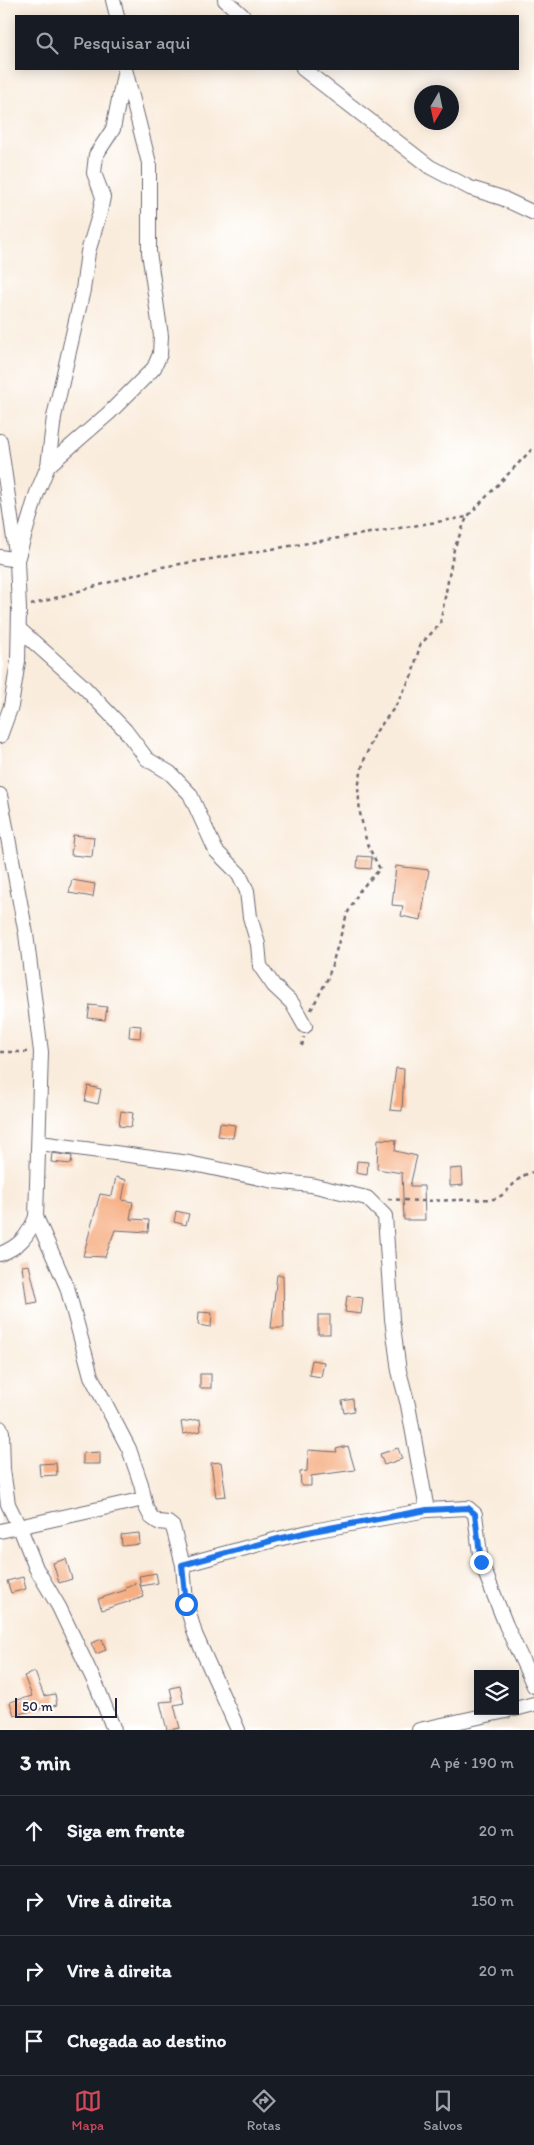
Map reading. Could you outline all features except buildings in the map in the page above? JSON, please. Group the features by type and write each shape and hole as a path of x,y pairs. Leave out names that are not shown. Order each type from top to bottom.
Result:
{"street":[{"path":"114,0 117,15"},
{"path":"225,0 242,15"},
{"path":"48,466 122,400 154,368 160,354 161,336 149,252 149,162 125,70"},
{"path":"17,560 37,493 48,466 54,417 83,290 88,252 103,197 94,173 96,156 113,129 125,70"},
{"path":"305,70 430,168 470,188 502,198 534,212"},
{"path":"0,441 17,560 20,609 18,661 11,706 0,736"},
{"path":"0,557 17,560"},
{"path":"19,629 82,686 125,730 147,759 170,773 190,794 216,851 239,874 247,892 250,917 258,944 260,966 274,986 292,1003 305,1026"},
{"path":"0,795 26,934 41,1052 40,1143 36,1217 28,1235 10,1251 0,1254"},
{"path":"40,1143 189,1162 274,1181 311,1184 367,1198 385,1216 392,1319 399,1371 408,1405 427,1510"},
{"path":"36,1217 67,1288 91,1376 129,1449 151,1517 158,1522 168,1523 174,1527 182,1565 186,1604 194,1634 238,1730"},
{"path":"0,1428 2,1432 2,1470 8,1504 36,1568 59,1607 98,1689 114,1730"},
{"path":"0,1530 144,1499"},
{"path":"182,1565 278,1539 427,1510 468,1508 475,1514 481,1562 506,1625 534,1686"},
{"path":"519,1708 534,1704"},
{"path":"419,1730 488,1715"}],"path":[{"path":"302,1046 305,1026 312,1006 328,978 347,914 360,890 380,869 367,844 360,813 358,788 363,763 374,733 395,707 412,675 420,645 440,624 454,549 467,517 534,447"},
{"path":"20,609 53,597 162,567 467,517"},
{"path":"0,1052 41,1052"},
{"path":"367,1198 422,1201 494,1199 506,1192 518,1178 534,1172"}],"route":[{"path":"186,1604 182,1565 313,1531 427,1510 459,1507 468,1508 475,1514 481,1562"}]}
